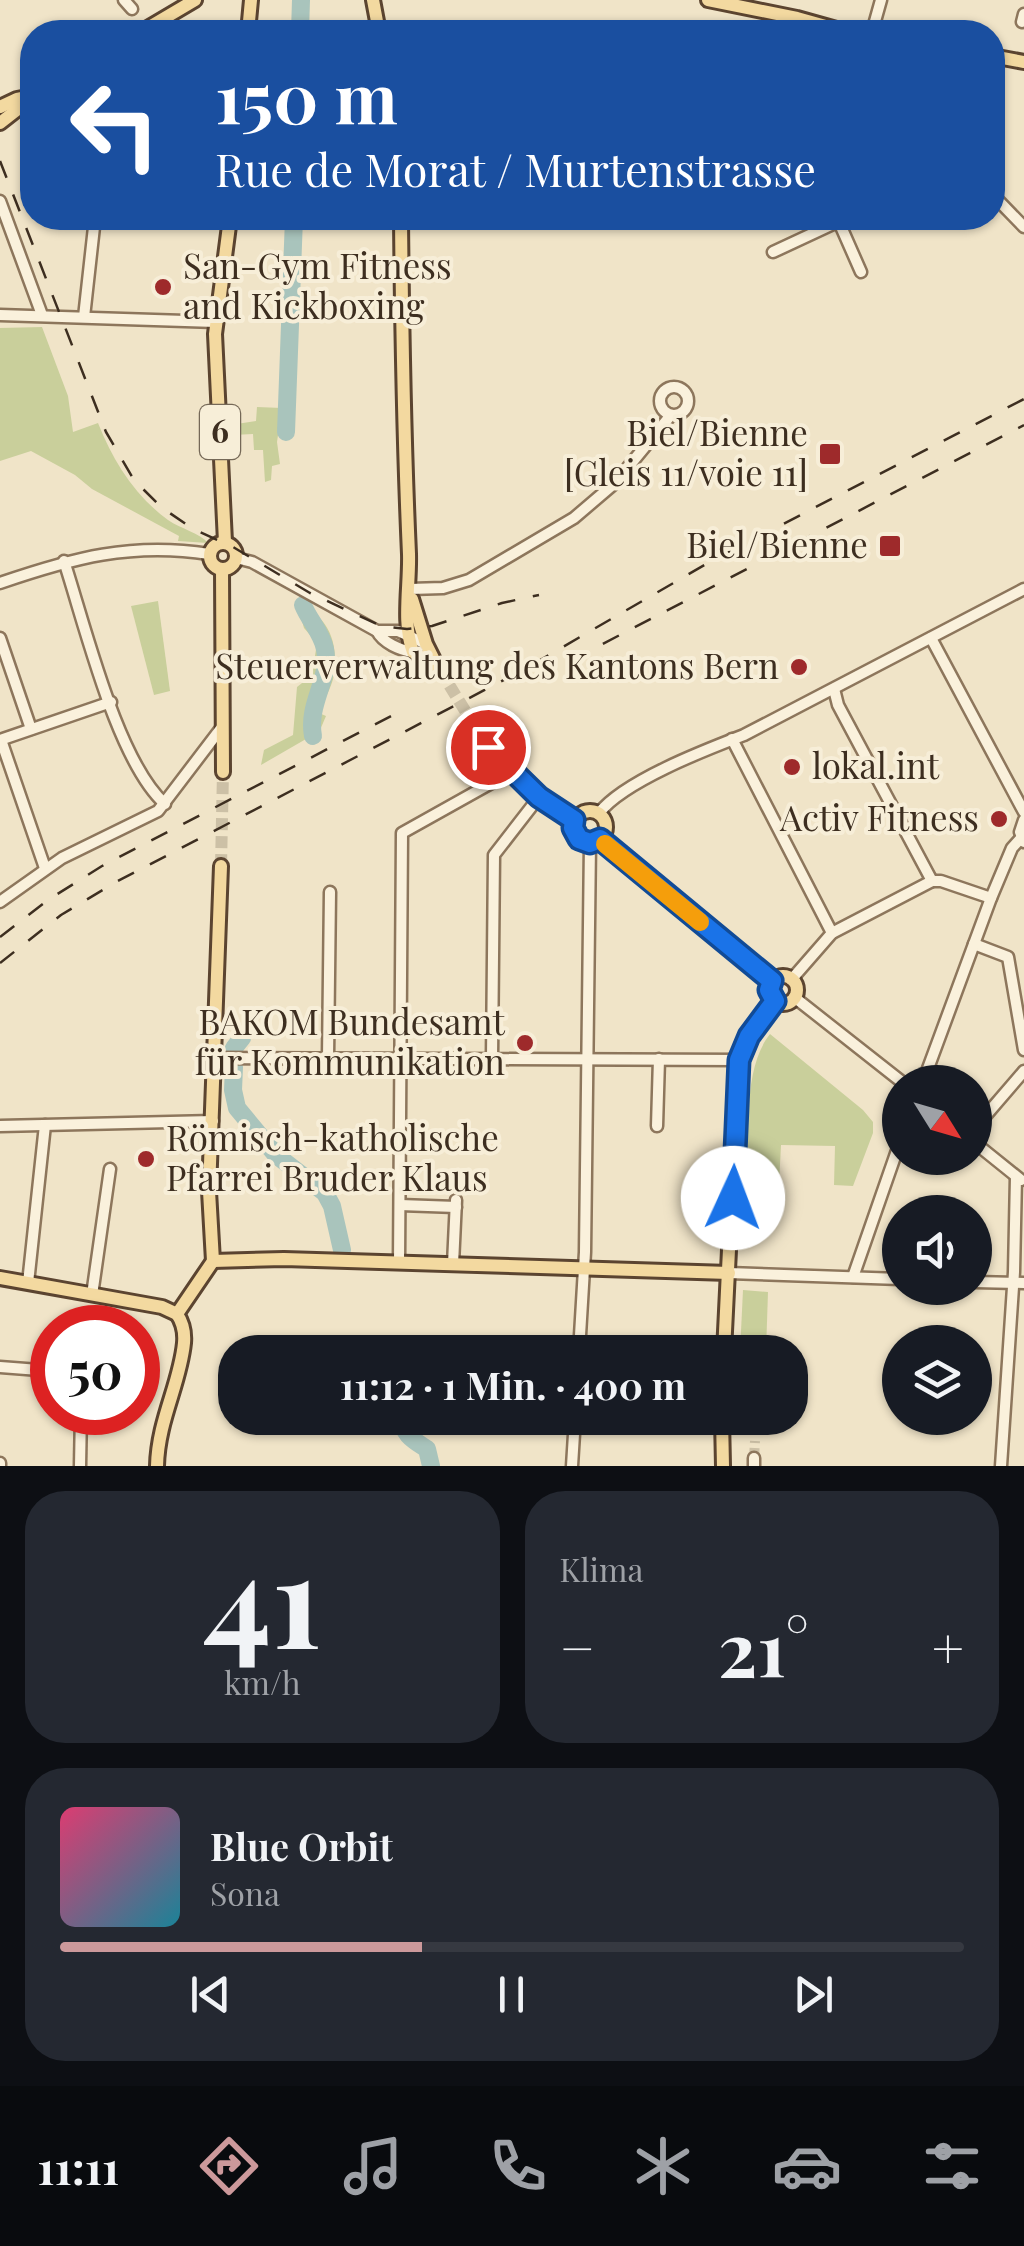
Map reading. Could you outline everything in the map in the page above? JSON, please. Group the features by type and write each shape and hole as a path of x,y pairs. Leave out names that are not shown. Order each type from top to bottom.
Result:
{"main road":[{"path":"161,20 195,0"},
{"path":"708,0 800,20"},
{"path":"0,124 20,107"},
{"name":"6","path":"225,542 216,322 228,230"},
{"path":"401,230 408,634 413,652 438,668 426,644 410,590"},
{"path":"225,542 234,548 236,558 222,569 211,562 209,554 214,546 225,542"},
{"path":"222,569 223,772"},
{"path":"477,730 510,772 574,820 576,836 595,841 772,981"},
{"path":"574,820 585,811 599,814 606,826 595,841"},
{"path":"177,1314 213,1262 209,1230 220,866"},
{"path":"784,976 792,980 796,986 794,997 785,1003 775,1001 769,990 772,981 784,976"},
{"path":"725,1335 739,1060 749,1036 775,1001"},
{"path":"213,1262 284,1259 729,1273"},
{"path":"0,1281 162,1307 177,1314 183,1324 184,1343 161,1428 156,1466"},
{"path":"722,1435 723,1466"}],"street":[{"path":"0,200 42,315"},
{"path":"1005,207 1024,227"},
{"path":"84,318 94,230"},
{"path":"773,252 820,230"},
{"path":"846,230 861,272"},
{"path":"0,315 216,322"},
{"path":"410,590 442,588 468,580 574,518 615,483 671,415"},
{"path":"0,584 64,561 150,548 209,554"},
{"path":"236,558 252,562 311,598 377,631 398,631 426,644"},
{"path":"64,561 134,764 148,787 165,804"},
{"path":"599,814 620,794 1023,591"},
{"path":"377,631 380,638 413,652"},
{"path":"0,638 32,729"},
{"path":"931,638 1024,812"},
{"path":"834,689 838,705 932,881"},
{"path":"45,868 0,740 111,702"},
{"path":"0,902 45,868 150,816 165,804 222,727"},
{"path":"732,740 832,933"},
{"path":"400,1262 402,833 510,772"},
{"path":"492,1058 494,855 539,797"},
{"path":"929,1065 991,898 1012,848 1023,840 1020,826 1024,820"},
{"path":"580,1335 595,841"},
{"path":"792,980 832,933 932,881 991,898"},
{"path":"328,1058 330,892"},
{"path":"974,944 1008,957 1024,1050"},
{"path":"794,997 882,1066"},
{"path":"214,1058 739,1060"},
{"path":"657,1126 658,1058"},
{"path":"992,1108 1024,1071"},
{"path":"0,1126 212,1122"},
{"path":"28,1284 45,1124"},
{"path":"992,1157 1020,1180 1018,1283 1001,1466"},
{"path":"92,1295 110,1168"},
{"path":"852,1277 888,1175"},
{"path":"400,1205 456,1204 454,1264"},
{"path":"729,1273 882,1278"},
{"path":"992,1282 1018,1283"},
{"path":"0,1368 30,1370"},
{"path":"0,1368 16,1378"},
{"path":"80,1466 81,1435"},
{"path":"572,1466 574,1435"}],"green space":[{"path":"42,327 68,396 73,432 98,423 118,464 145,500 168,520 208,543 178,541 179,536 31,451 0,461 0,328"},
{"path":"257,407 282,408 277,442 280,464 272,466 271,480 265,482 263,450 254,450 253,434 233,435 230,442 230,425 256,421"},
{"path":"296,600 323,621 332,639 334,675 319,713 326,716 320,730 307,732 306,739 261,765 264,750 293,735 297,687 312,675 317,643 304,628"},
{"path":"158,601 170,691 154,695 131,606"},
{"path":"770,1034 873,1122 873,1133 853,1186 834,1185 835,1146 781,1145 779,1184 747,1184 751,1085 761,1049"},
{"path":"743,1290 768,1292 767,1335 741,1335"}],"waterway":[{"path":"300,20 301,0"},
{"path":"286,432 294,230"},
{"path":"303,605 321,637 326,660 313,713 313,736"},
{"path":"234,1048 242,1038"},
{"path":"234,1067 237,1108 276,1155 325,1193 342,1250"},
{"path":"409,1435 427,1449 431,1466"}],"tunnel":[{"path":"440,670 477,730"},
{"path":"221,866 223,772"},
{"path":"754,1458 755,1441"}],"railway":[{"path":"0,161 20,212"},
{"path":"27,230 106,432 134,480 161,507 193,529 233,547 310,593 381,626 432,626 539,595"},
{"path":"0,963 61,915 116,882 523,670 708,563 1024,399"},
{"path":"539,677 1024,425"},
{"path":"0,937 102,866 395,714"}],"slow traffic":[{"path":"605,844 700,922"}],"place":[{"name":"San-Gym Fitness and Kickboxing","path":"163,287"},
{"name":"Biel/Bienne [Gleis 11/voie 11]","path":"830,454"},
{"name":"Biel/Bienne","path":"890,546"},
{"name":"Steuerverwaltung des Kantons Bern","path":"799,667"},
{"name":"lokal.int","path":"792,767"},
{"name":"Activ Fitness","path":"999,819"},
{"name":"BAKOM Bundesamt für Kommunikation","path":"525,1043"},
{"name":"Römisch-katholische Pfarrei Bruder Klaus","path":"146,1159"}],"route":[{"path":"488,747 539,797 574,820 573,828 579,839 590,843 600,839 772,981 769,990 775,1001 749,1036 739,1060 733,1198"}]}
